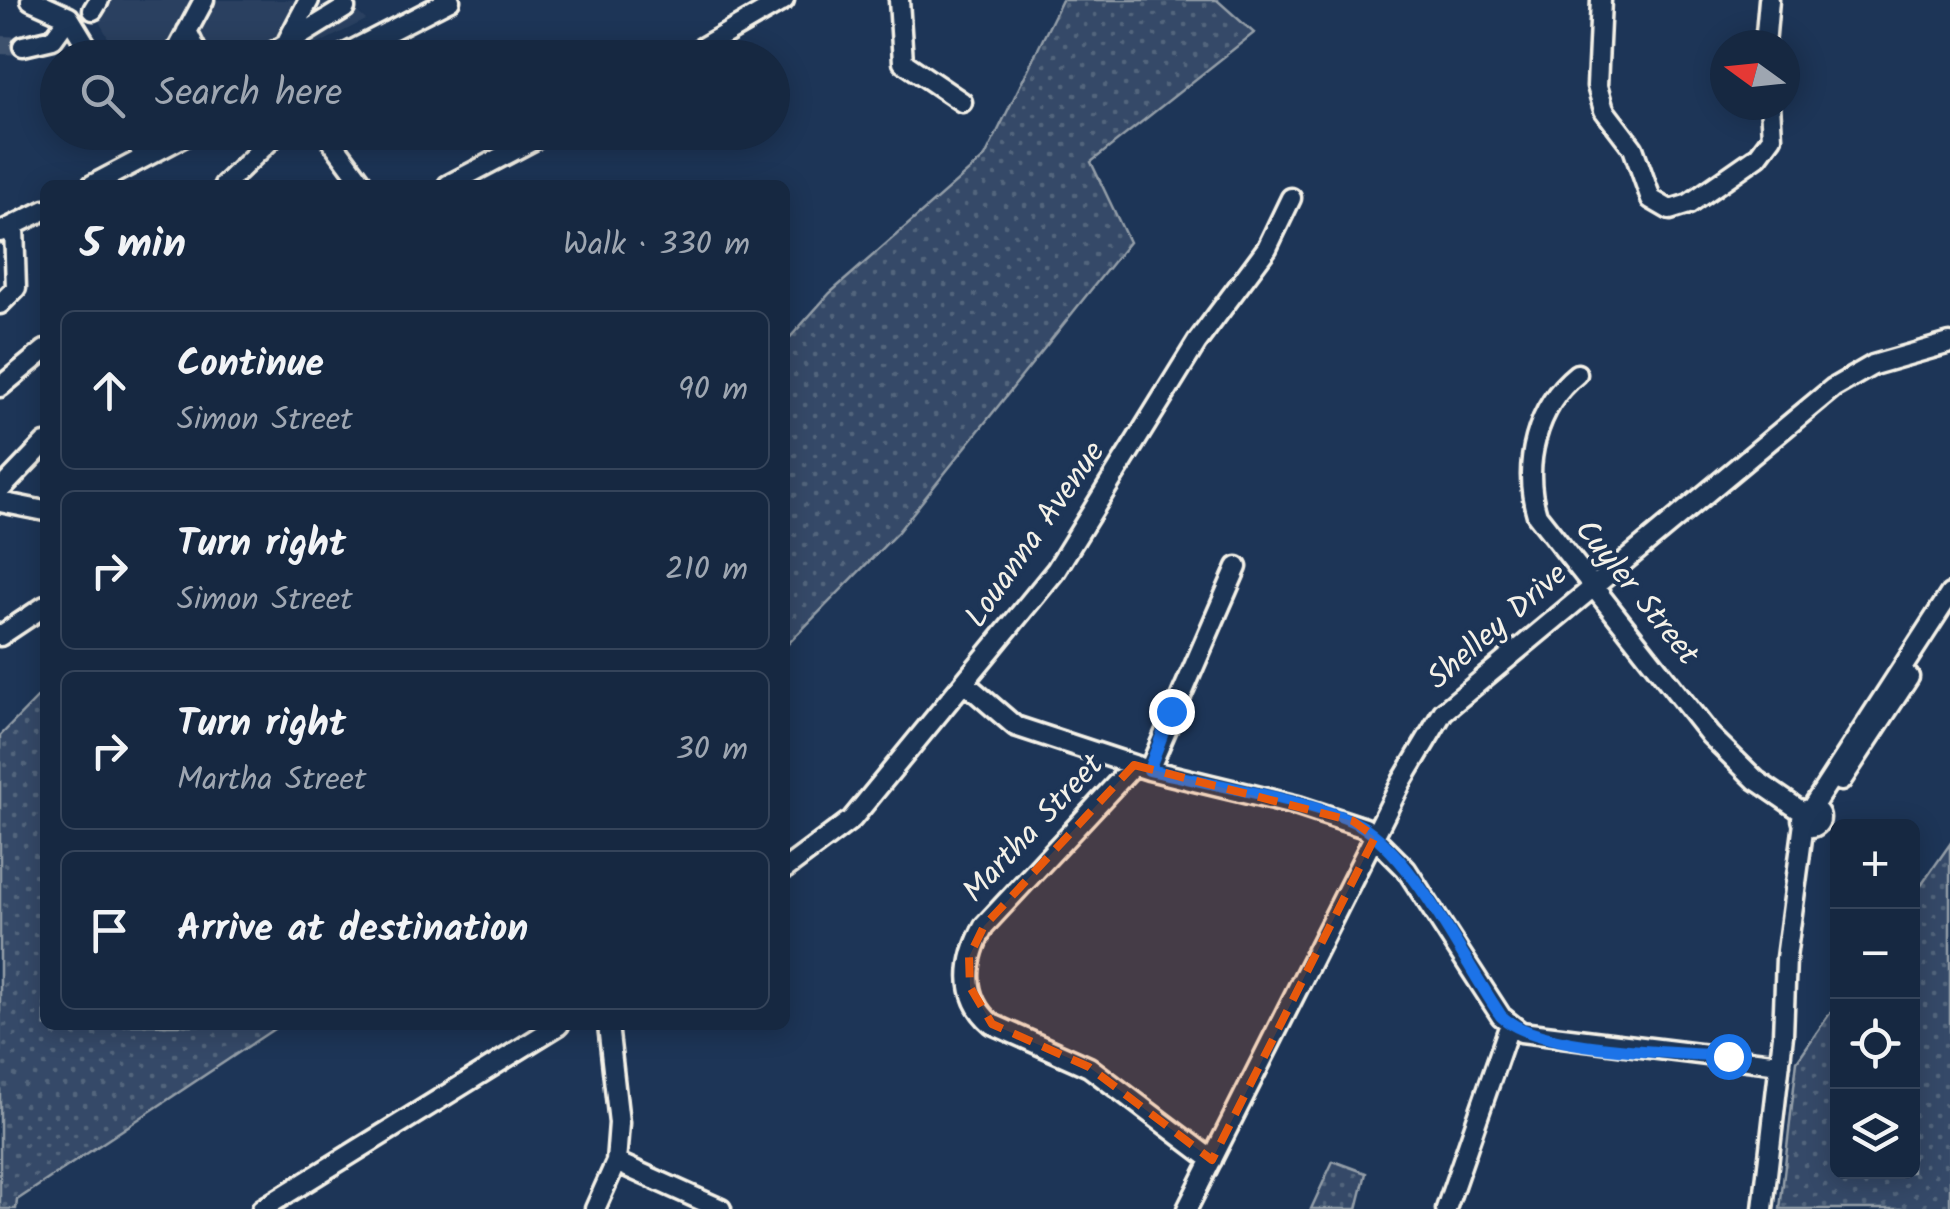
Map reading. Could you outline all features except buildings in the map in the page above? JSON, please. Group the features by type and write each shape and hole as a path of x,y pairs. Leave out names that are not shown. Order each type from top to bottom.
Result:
{"street":[{"path":"31,0 69,17 83,40"},
{"path":"182,40 204,0"},
{"path":"289,40 309,0"},
{"path":"372,40 450,0"},
{"path":"715,40 784,0"},
{"path":"899,0 903,62 962,102"},
{"path":"1601,0 1597,53 1600,100 1634,148 1651,198 1660,206 1679,209 1758,156 1772,137 1771,120"},
{"path":"1767,30 1769,0"},
{"path":"290,40 345,8"},
{"path":"48,40 69,17"},
{"path":"187,31 191,40"},
{"path":"23,46 40,42"},
{"path":"141,150 144,157"},
{"path":"101,180 158,150"},
{"path":"229,180 260,150"},
{"path":"338,150 360,180"},
{"path":"458,180 515,150"},
{"name":"Louanna Avenue","path":"790,866 852,819 1056,570 1197,342 1267,248 1291,198"},
{"path":"0,304 16,288 7,229 40,212"},
{"name":"Shelley Drive","path":"1187,1209 1375,836 1443,712 1833,388 1874,365 1950,343"},
{"path":"0,387 40,354"},
{"name":"Cuyler Street","path":"1577,374 1546,409 1530,468 1529,490 1537,515 1710,735 1756,780 1810,817"},
{"path":"0,490 40,448"},
{"path":"0,502 40,509"},
{"name":"Martha Street","path":"1212,1160 1089,1067 992,1024 978,1007 970,987 969,957 984,926 1141,767 1236,567"},
{"path":"1763,1209 1810,817 1950,594"},
{"path":"0,636 40,609"},
{"path":"1836,777 1950,613"},
{"path":"965,683 1014,726 1141,767 1353,821 1375,836 1406,869 1510,1024 1534,1037 1780,1064"},
{"path":"1446,1209 1510,1024"},
{"path":"262,1209 285,1203 550,1030"},
{"path":"594,1209 616,1162 618,1123 609,1030"},
{"path":"616,1162 720,1209"}],"highlighted area":[{"path":"1134,765 1353,821 1375,837 1212,1160 1089,1067 992,1024 970,987 969,957 984,926"}],"shaded area":[{"path":"87,0 344,0 366,20 326,40 109,40"},
{"path":"1062,0 1217,0 1254,33 1091,162 1129,242 897,533 790,642 790,337 830,293 985,157"},
{"path":"40,695 40,1030 272,1030 17,1200 16,1209 0,1209 0,736"},
{"path":"1950,844 1950,1209 1780,1209 1797,1061 1830,1013 1830,1179 1920,1179 1920,887"},
{"path":"1333,1161 1366,1173 1357,1209 1311,1209"}],"tunnel":[{"path":"0,45 23,46"}],"route":[{"path":"1171,711 1149,770 1298,806 1365,828 1406,869 1501,1016 1521,1032 1554,1040 1728,1056"}]}
